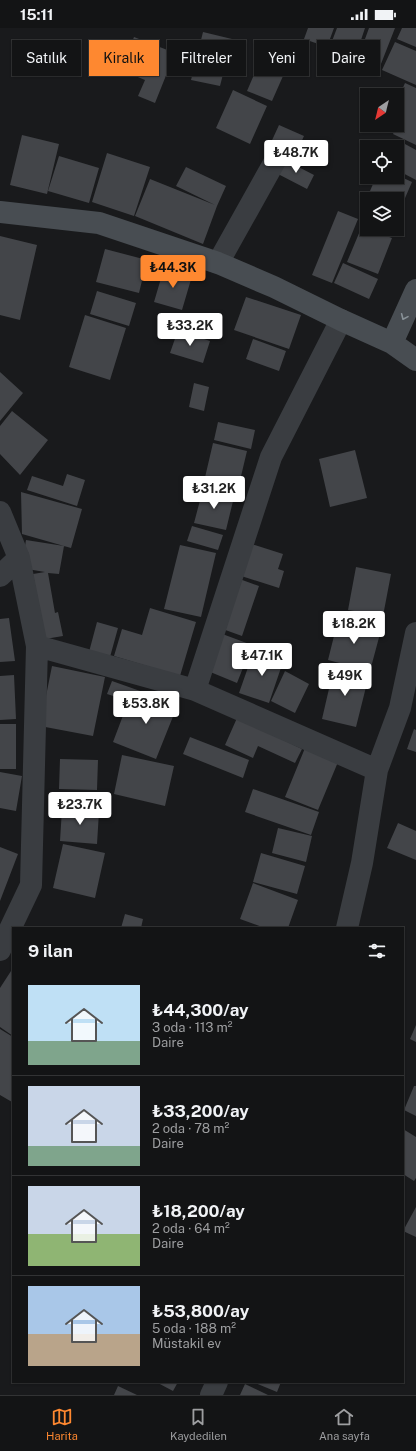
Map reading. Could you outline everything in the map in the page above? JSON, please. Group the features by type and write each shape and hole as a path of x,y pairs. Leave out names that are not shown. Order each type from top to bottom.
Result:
{"street":[{"path":"218,263 275,161"},
{"path":"0,212 99,223 218,263 274,287 392,343 416,360"},
{"path":"392,343 416,290"},
{"path":"195,690 271,457 341,320"},
{"path":"0,512 19,558 37,646 31,884 0,950"},
{"path":"0,576 19,558"},
{"path":"347,927 362,863 377,770 408,712 416,634"},
{"path":"37,646 195,690 377,770"},
{"path":"212,1395 217,1383"}],"building":[{"path":"308,28 334,28 330,40 317,40 317,44 304,39"},
{"path":"337,28 365,28 361,40 332,40"},
{"path":"369,28 395,28 380,66 380,40 365,40"},
{"path":"402,28 416,28 416,47 397,39"},
{"path":"203,32 232,39 232,40 201,40"},
{"path":"134,37 142,40 133,40"},
{"path":"395,42 416,51 416,85 382,70"},
{"path":"159,47 167,50 167,73 155,103 138,96 145,80 135,76 159,76"},
{"path":"254,75 254,76 283,76 272,101 247,91"},
{"path":"192,76 223,76 220,86 191,80"},
{"path":"405,83 416,88 416,145 393,134 394,132 404,132 404,88 403,88"},
{"path":"233,90 267,106 250,144 216,128"},
{"path":"279,125 304,136 293,160 268,149"},
{"path":"22,135 59,144 47,194 10,185"},
{"path":"405,144 416,150 416,180 404,174"},
{"path":"107,153 150,167 134,216 92,202"},
{"path":"59,156 99,168 89,203 48,191"},
{"path":"285,160 314,175 307,189 278,174"},
{"path":"186,167 226,186 203,244 135,216 150,179 215,205 176,186"},
{"path":"404,178 412,182 404,200 404,192 370,191 373,184 404,184"},
{"path":"338,211 358,219 332,283 312,275"},
{"path":"360,231 360,236 386,236 392,238 378,274 347,262"},
{"path":"0,236 37,245 20,320 0,315"},
{"path":"105,249 147,260 139,293 96,282"},
{"path":"343,263 378,279 369,299 334,283"},
{"path":"164,268 192,276 182,310 154,302"},
{"path":"97,291 136,303 129,326 90,314"},
{"path":"246,297 301,315 289,349 234,330"},
{"path":"85,315 126,328 110,380 69,367"},
{"path":"178,330 210,341 203,363 170,353"},
{"path":"253,339 286,351 279,371 246,359"},
{"path":"0,372 23,393 0,421"},
{"path":"194,383 209,387 204,411 189,407"},
{"path":"12,411 48,440 20,475 0,454 0,426"},
{"path":"218,422 255,430 251,449 214,440"},
{"path":"213,443 247,451 237,493 203,486"},
{"path":"355,450 367,498 330,507 319,459"},
{"path":"67,474 85,480 77,506 27,490 32,476 63,486"},
{"path":"203,489 234,497 226,530 194,523"},
{"path":"21,492 82,509 71,548 22,534"},
{"path":"192,526 223,535 218,550 187,541"},
{"path":"26,540 64,546 59,574 48,573 55,613 58,612 63,636 45,639 33,574 45,572 27,569 29,553 24,552"},
{"path":"245,542 283,554 278,569 284,571 279,588 235,574"},
{"path":"180,545 216,553 201,617 164,609"},
{"path":"356,567 391,574 383,616 348,610"},
{"path":"234,577 259,586 242,636 217,627"},
{"path":"150,608 196,622 180,676 114,656 122,629 142,635"},
{"path":"9,618 15,661 0,662 0,619"},
{"path":"338,620 381,630 370,671 328,660"},
{"path":"97,622 118,628 110,657 89,652"},
{"path":"217,632 252,645 237,683 203,669"},
{"path":"269,650 285,656 269,703 239,693 252,656 265,660"},
{"path":"52,666 105,677 93,736 40,726"},
{"path":"334,667 369,675 356,727 322,719"},
{"path":"285,671 309,684 295,713 271,701"},
{"path":"14,675 16,719 0,720 0,676"},
{"path":"112,681 143,692 138,704 107,694"},
{"path":"146,692 178,704 156,759 113,742 127,705 139,710"},
{"path":"237,718 302,749 295,763 258,746 253,758 225,745"},
{"path":"0,724 16,724 16,769 0,769"},
{"path":"414,729 416,730 416,752 407,749"},
{"path":"190,737 249,760 243,778 183,754"},
{"path":"305,748 338,762 318,810 285,797"},
{"path":"122,755 174,766 165,806 114,794"},
{"path":"60,759 98,760 97,790 59,789"},
{"path":"0,772 22,776 16,811 0,808"},
{"path":"253,789 319,812 311,835 245,812"},
{"path":"62,809 99,812 97,844 60,841"},
{"path":"398,823 416,831 416,860 387,848"},
{"path":"278,828 312,836 306,862 272,853"},
{"path":"63,844 105,853 95,898 53,888"},
{"path":"0,847 18,854 0,901"},
{"path":"261,853 305,866 297,894 253,882"},
{"path":"253,883 298,900 288,927 262,927 240,919"},
{"path":"125,914 143,919 141,927 121,927"},
{"path":"12,972 12,1035 0,1027 0,988"},
{"path":"416,1025 416,1042 410,1039"},
{"path":"0,1029 12,1036 12,1102 0,1095"},
{"path":"414,1086 416,1086 416,1116 404,1110"},
{"path":"404,1130 416,1137 416,1178 414,1181 404,1175"},
{"path":"416,1207 416,1237 404,1231"},
{"path":"158,1383 177,1383 173,1391"},
{"path":"255,1383 281,1383 277,1392"},
{"path":"245,1384 268,1395 240,1395"},
{"path":"118,1386 137,1395 114,1395"}]}
